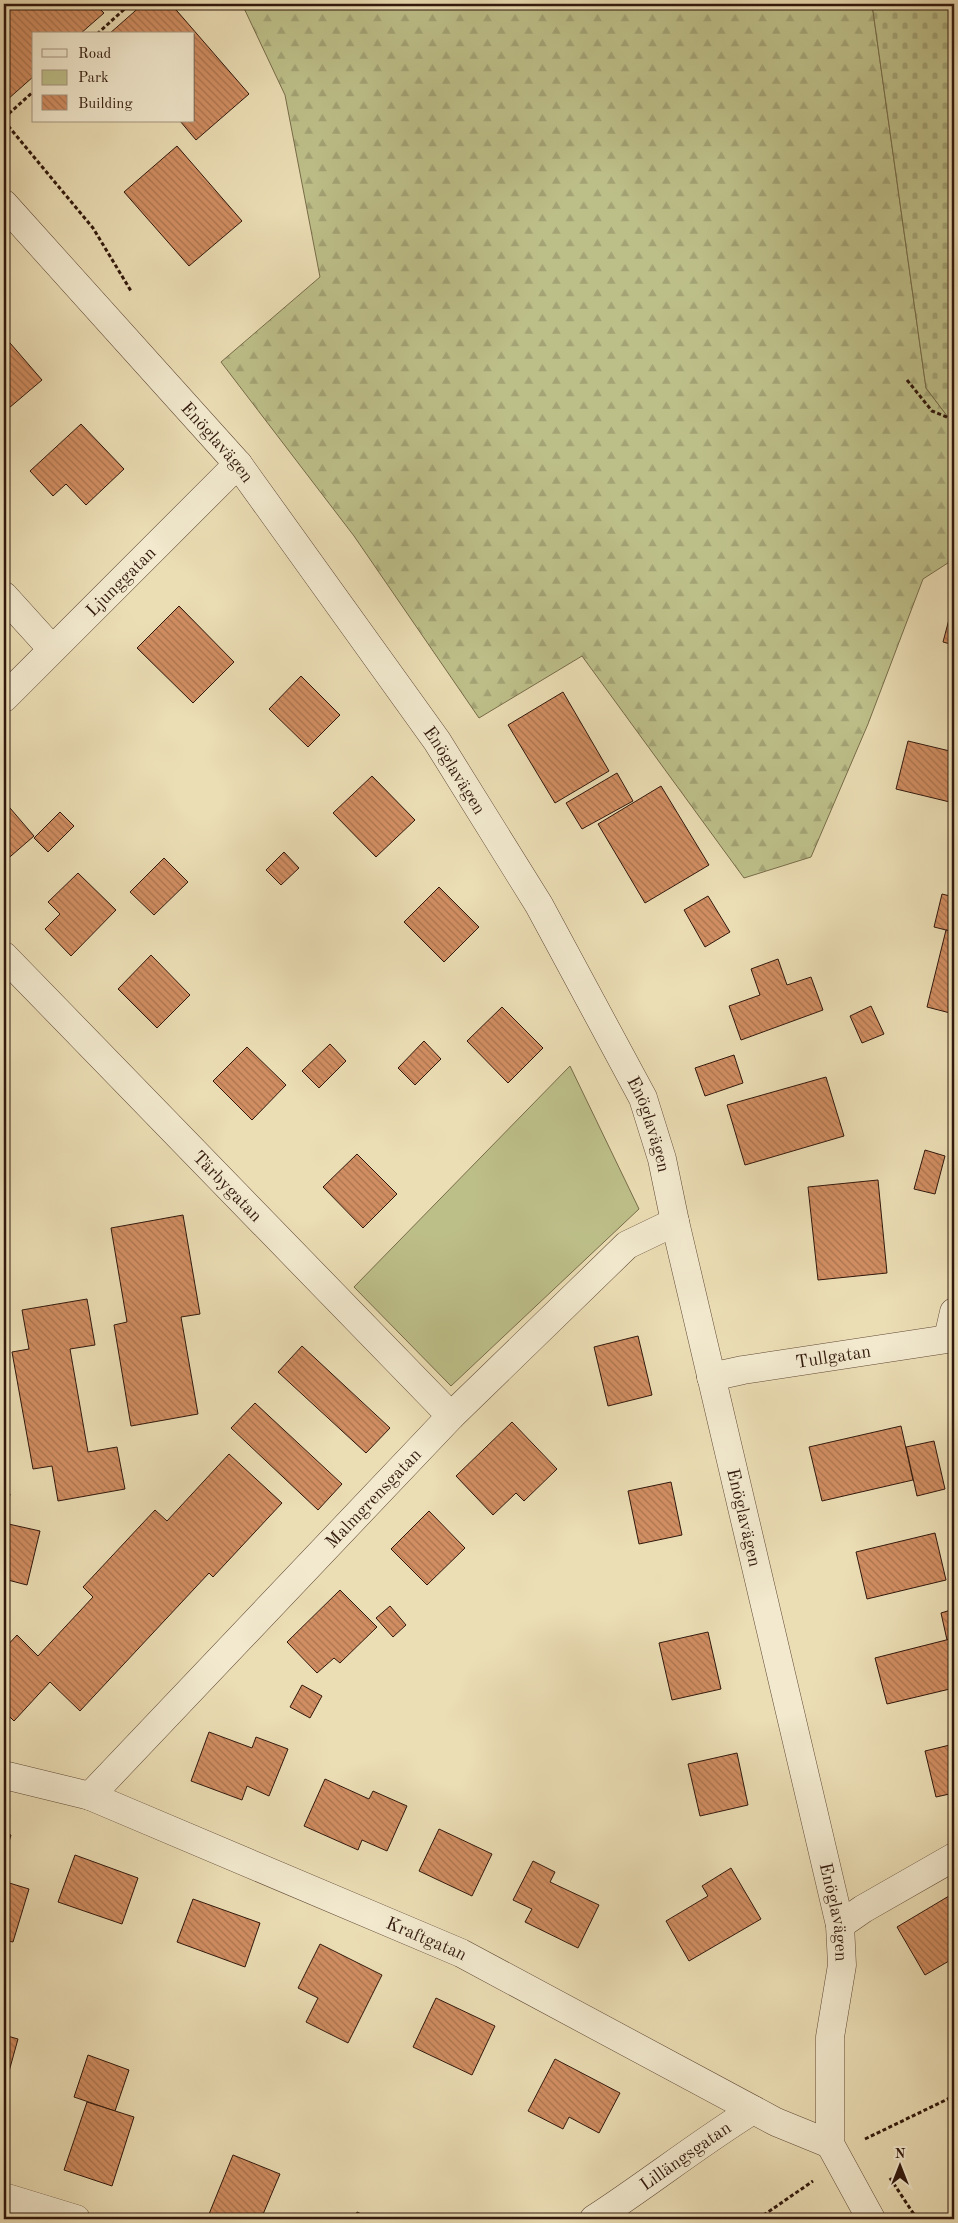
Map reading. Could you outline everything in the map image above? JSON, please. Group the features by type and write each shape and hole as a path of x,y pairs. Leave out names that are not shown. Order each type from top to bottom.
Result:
{"street":[{"name":"Enöglavägen","path":"4,204 238,464 438,741 539,905 643,1098 662,1159 711,1377 840,1925 842,1965 830,2037 830,2144 871,2219"},
{"name":"Ljunggatan","path":"4,698 238,464"},
{"path":"4,596 52,649"},
{"name":"Tärbygatan","path":"4,956 451,1416"},
{"name":"Malmgrensgatan","path":"90,1796 451,1416 627,1245 675,1222"},
{"path":"951,1338 954,1312"},
{"name":"Tullgatan","path":"711,1377 743,1370 951,1338"},
{"name":"Kraftgatan","path":"4,1775 90,1796 461,1953 776,2122 830,2144"},
{"path":"840,1925 862,1909 954,1857"},
{"name":"Lillängsgatan","path":"594,2219 661,2175 704,2140 753,2110"},
{"path":"4,2197 76,2219"}],"path":[{"path":"99,32 130,4"},
{"path":"32,93 4,120 93,228 134,296"},
{"path":"907,380 932,411 954,420"},
{"path":"863,2130 864,2139 954,2096"},
{"path":"758,2219 798,2190"}],"green space":[{"path":"242,4 872,4 926,388 954,425 954,559 923,579 868,724 811,857 744,878 582,656 479,718 354,536 221,362 320,277 285,95"},
{"path":"872,4 954,4 954,425 926,388"},
{"path":"570,1066 639,1209 451,1386 354,1287"}],"building":[{"path":"4,4 95,4 104,13 82,32 32,32 32,78 7,100 4,96"},
{"path":"143,4 171,4 249,94 196,140 181,122 195,122 195,32 111,32"},
{"path":"177,146 242,221 189,266 124,192"},
{"path":"4,336 42,380 9,408 4,402"},
{"path":"81,424 124,469 86,505 66,484 53,496 30,471"},
{"path":"179,606 234,662 193,703 137,648"},
{"path":"952,608 954,608 954,645 943,642"},
{"path":"301,676 340,715 308,747 269,709"},
{"path":"563,692 609,771 555,803 508,725"},
{"path":"908,741 954,752 954,803 896,789"},
{"path":"617,773 633,801 582,829 566,803"},
{"path":"372,776 415,820 376,857 333,813"},
{"path":"661,786 709,865 645,903 598,824"},
{"path":"4,801 34,836 4,862"},
{"path":"60,812 74,826 48,852 34,838"},
{"path":"284,852 299,868 281,885 266,870"},
{"path":"164,858 188,882 154,915 130,892"},
{"path":"78,873 116,910 71,956 45,929 60,914 48,902"},
{"path":"439,887 479,927 444,962 404,922"},
{"path":"942,894 954,897 954,932 934,927"},
{"path":"708,896 730,932 705,947 684,910"},
{"path":"946,930 954,932 954,1014 927,1007"},
{"path":"151,955 190,995 157,1028 118,989"},
{"path":"778,959 787,985 811,977 823,1010 741,1040 729,1006 760,995 751,969"},
{"path":"871,1006 884,1034 862,1043 850,1016"},
{"path":"502,1007 543,1048 508,1083 467,1041"},
{"path":"424,1041 441,1059 415,1085 398,1068"},
{"path":"330,1044 346,1061 319,1088 302,1071"},
{"path":"247,1047 286,1085 252,1120 213,1081"},
{"path":"734,1055 743,1083 705,1096 695,1068"},
{"path":"826,1077 844,1136 745,1165 727,1105"},
{"path":"925,1150 945,1156 935,1194 914,1189"},
{"path":"357,1154 397,1194 363,1228 323,1187"},
{"path":"878,1180 887,1273 818,1280 808,1187"},
{"path":"183,1215 200,1314 181,1317 198,1414 131,1426 114,1325 127,1322 111,1228"},
{"path":"87,1299 95,1345 70,1349 88,1452 117,1447 125,1489 58,1501 52,1466 33,1469 12,1352 29,1349 22,1310"},
{"path":"638,1336 652,1395 608,1406 594,1347"},
{"path":"302,1346 390,1428 366,1453 278,1372"},
{"path":"255,1403 342,1484 318,1510 231,1428"},
{"path":"512,1422 557,1469 524,1501 516,1493 493,1515 456,1476"},
{"path":"901,1426 913,1480 822,1501 809,1447"},
{"path":"934,1441 945,1489 917,1496 906,1447"},
{"path":"229,1454 282,1503 213,1577 209,1573 80,1711 50,1682 14,1721 4,1711 4,1649 17,1635 38,1656 93,1597 83,1587 155,1510 167,1521"},
{"path":"671,1482 682,1535 639,1544 628,1491"},
{"path":"4,1493 10,1494 4,1521"},
{"path":"429,1511 465,1548 427,1585 391,1549"},
{"path":"4,1523 40,1531 27,1585 4,1579"},
{"path":"935,1533 946,1580 867,1599 856,1552"},
{"path":"340,1590 377,1627 340,1663 334,1658 317,1673 287,1642"},
{"path":"390,1606 406,1625 393,1637 376,1618"},
{"path":"954,1609 954,1639 947,1640 941,1613"},
{"path":"708,1632 721,1689 672,1700 659,1643"},
{"path":"954,1638 954,1688 887,1704 875,1658"},
{"path":"302,1685 322,1696 310,1718 290,1707"},
{"path":"209,1732 252,1748 256,1737 288,1749 269,1796 247,1786 242,1800 191,1781"},
{"path":"954,1744 954,1793 936,1797 925,1751"},
{"path":"737,1753 748,1805 700,1816 688,1764"},
{"path":"325,1779 369,1799 373,1791 407,1806 387,1851 362,1840 358,1850 304,1826"},
{"path":"439,1829 492,1854 472,1896 419,1871"},
{"path":"4,1833 11,1835 4,1858"},
{"path":"75,1855 138,1878 122,1924 58,1902"},
{"path":"533,1861 555,1872 550,1882 599,1905 578,1948 525,1922 532,1909 513,1900"},
{"path":"731,1868 761,1919 689,1961 666,1921 708,1896 702,1886"},
{"path":"6,1882 29,1889 13,1942 4,1940 4,1891"},
{"path":"954,1893 954,1958 925,1975 897,1927"},
{"path":"193,1899 260,1923 245,1967 177,1942"},
{"path":"320,1944 382,1975 348,2043 306,2022 318,1998 298,1988"},
{"path":"436,1998 495,2026 472,2075 413,2047"},
{"path":"4,2035 18,2039 8,2075 4,2074"},
{"path":"88,2055 129,2070 115,2111 74,2097"},
{"path":"555,2059 620,2093 599,2133 569,2117 563,2129 528,2111"},
{"path":"87,2102 134,2117 112,2186 64,2170"},
{"path":"233,2155 280,2174 261,2219 207,2219"},
{"path":"357,2212 372,2219 354,2219"}]}
